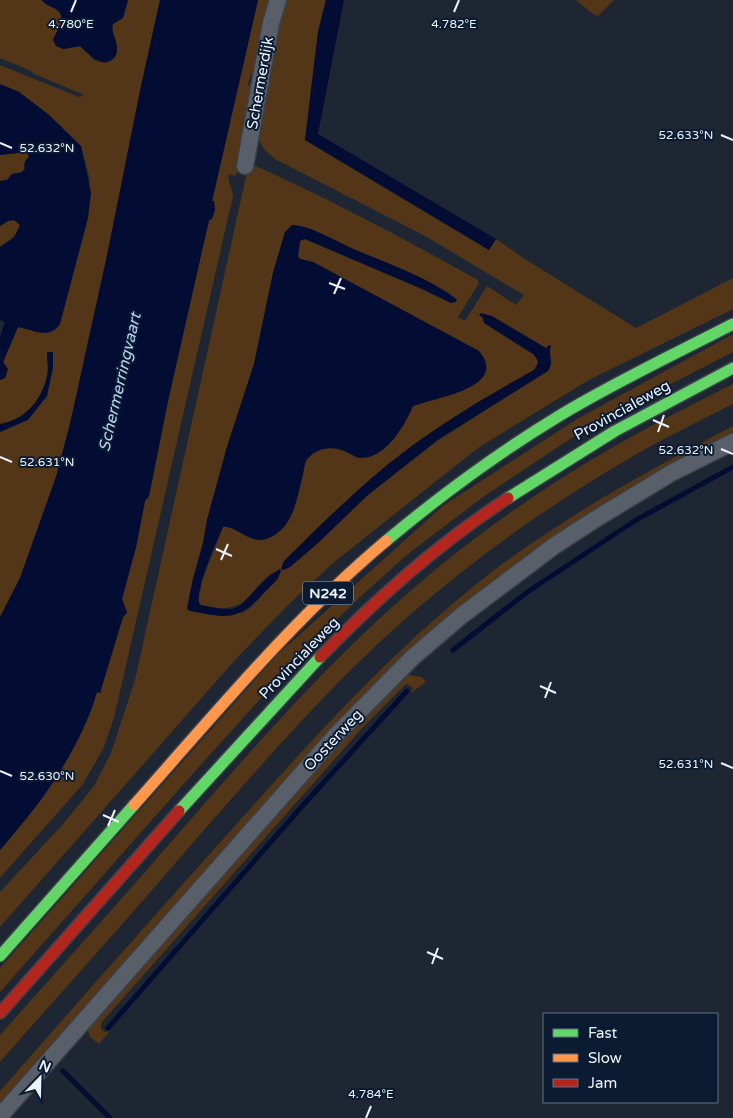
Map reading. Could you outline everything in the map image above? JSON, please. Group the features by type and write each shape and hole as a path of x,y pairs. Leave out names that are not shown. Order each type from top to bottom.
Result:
{"highway":[{"name":"Provincialeweg","path":"0,956 284,636 316,604 394,535 470,475 560,416 733,324"},
{"name":"Provincialeweg","path":"0,1013 281,697 390,588 469,524 560,463 664,403 733,368"}],"street":[{"name":"Schermerdijk","path":"245,166 271,23 278,0"},
{"name":"Oosterweg","path":"0,1116 336,735 413,657 461,616 554,546 673,472 733,442"}],"shaded area":[{"path":"0,0 42,0 56,9 61,16 60,24 53,40 64,49 80,46 95,61 116,40 111,30 113,23 123,18 128,0 160,0 70,424 56,477 20,578 0,617 0,432 7,429 47,396 53,352 47,353 47,376 37,401 25,414 0,424 0,380 5,378 3,362 18,327 47,333 56,329 90,180 81,146 19,92 0,84 0,65 79,97 84,95 0,58"},
{"path":"258,0 274,0 258,67 250,76 248,85 252,86 241,160 235,176 229,174 233,196 114,718 103,749 83,784 0,878 0,850 42,799 61,770 90,714 97,692 99,693 123,617 127,613 122,599 136,547 145,501 149,496 168,401 209,220 212,218 214,201 212,202"},
{"path":"281,0 326,0 318,32 305,140 489,250 496,239 636,328 733,278 733,309 587,381 478,448 333,563 286,607 236,659 0,927 0,892 63,824 94,786 111,753 135,680 249,163 365,219 478,280 479,283 458,317 465,321 487,286 516,305 524,295 425,236 275,159 263,148 257,133","holes":["285,232 317,233 444,290 457,299 451,303 305,239 300,241 298,256 300,259 313,262 479,351 425,402 413,406 403,426 357,458 346,452 328,448 317,451 306,460 296,504 288,521 275,534 260,540 228,527 223,527 203,578 198,601 203,606 210,608 228,608 237,605 250,596 267,577 276,572 278,578 250,608 243,613 187,610 207,520 227,447 254,364 273,273"]},
{"path":"576,0 614,0 598,16"},
{"path":"27,152 29,157 22,173 12,174 7,180 0,181 0,155"},
{"path":"14,220 20,225 18,230 14,236 0,247 0,226"},
{"path":"733,334 733,352 576,435 483,497 408,554 360,597 291,665 0,992 0,968 278,654 444,505 577,419"},
{"path":"733,384 733,404 640,452 554,505 472,564 389,633 277,747 0,1062 0,1035 271,728 355,641 440,566 519,506 574,470 631,437"},
{"path":"733,426 733,434 685,459 392,668 360,698 295,769 0,1102 0,1091 264,793 361,690 428,625 501,565 557,526 644,474"},
{"path":"404,676 422,677 426,682 411,693 413,688 407,684 404,686 364,726 101,1023 101,1029 105,1032 110,1031 99,1044 90,1037 87,1028 363,714"}],"water":[{"path":"42,0 128,0 123,18 113,24 117,47 115,57 109,62 104,63 96,60 80,46 63,49 56,46 53,40 60,24 61,16 56,9"},
{"name":"Schermerringvaart","path":"160,0 258,0 212,201 214,201 215,210 212,219 209,220 168,401 149,496 145,501 136,547 122,599 127,613 123,617 100,693 97,692 80,735 69,756 44,795 0,850 0,617 20,578 56,477 70,424"},
{"path":"326,0 344,0 318,134 496,239 489,250 305,140 318,32"},
{"path":"0,84 19,92 48,114 81,146 91,193 88,218 60,324 56,329 46,333 18,327 3,362 8,369 5,378 0,380 0,337 5,322 0,320 0,247 14,238 20,225 14,220 0,226 0,181 7,180 12,174 22,172 25,169 26,159 29,157 27,152 0,155"},
{"path":"292,225 314,230 405,270 433,284 457,300 451,303 305,239 300,241 298,256 300,259 313,262 479,351 486,364 485,374 477,383 465,389 413,406 394,439 387,447 371,457 360,458 335,448 320,450 311,455 305,463 292,514 288,522 275,535 260,540 248,537 228,527 223,527 203,578 199,599 200,605 232,609 240,606 270,575 280,569 278,578 253,604 237,614 221,616 190,611 187,608 207,520 227,447 254,364 273,273 285,232"},
{"path":"481,313 492,316 546,348 549,345 551,346 551,364 548,371 438,440 368,495 290,567 281,569 284,561 309,536 387,465 422,438 459,414 534,370 538,363 533,354 484,323 483,318 479,315"},
{"path":"47,352 53,352 53,368 47,396 28,420 0,432 0,424 17,418 37,401 45,385 48,373"}],"waterway":[{"path":"453,650 526,593 636,520 733,467"},
{"path":"108,1028 305,803 407,691"},
{"path":"63,1071 110,1118"}],"traffic: fast":[{"path":"386,541 470,475 536,430 645,368 733,324"},
{"path":"508,498 615,431 733,368"},
{"path":"179,811 320,657"},
{"path":"0,956 134,805"}],"traffic: slow":[{"path":"134,805 287,635 319,602 386,541"}],"traffic: jam":[{"path":"320,657 410,572 482,515 508,498"},
{"path":"0,1013 179,811"}]}
